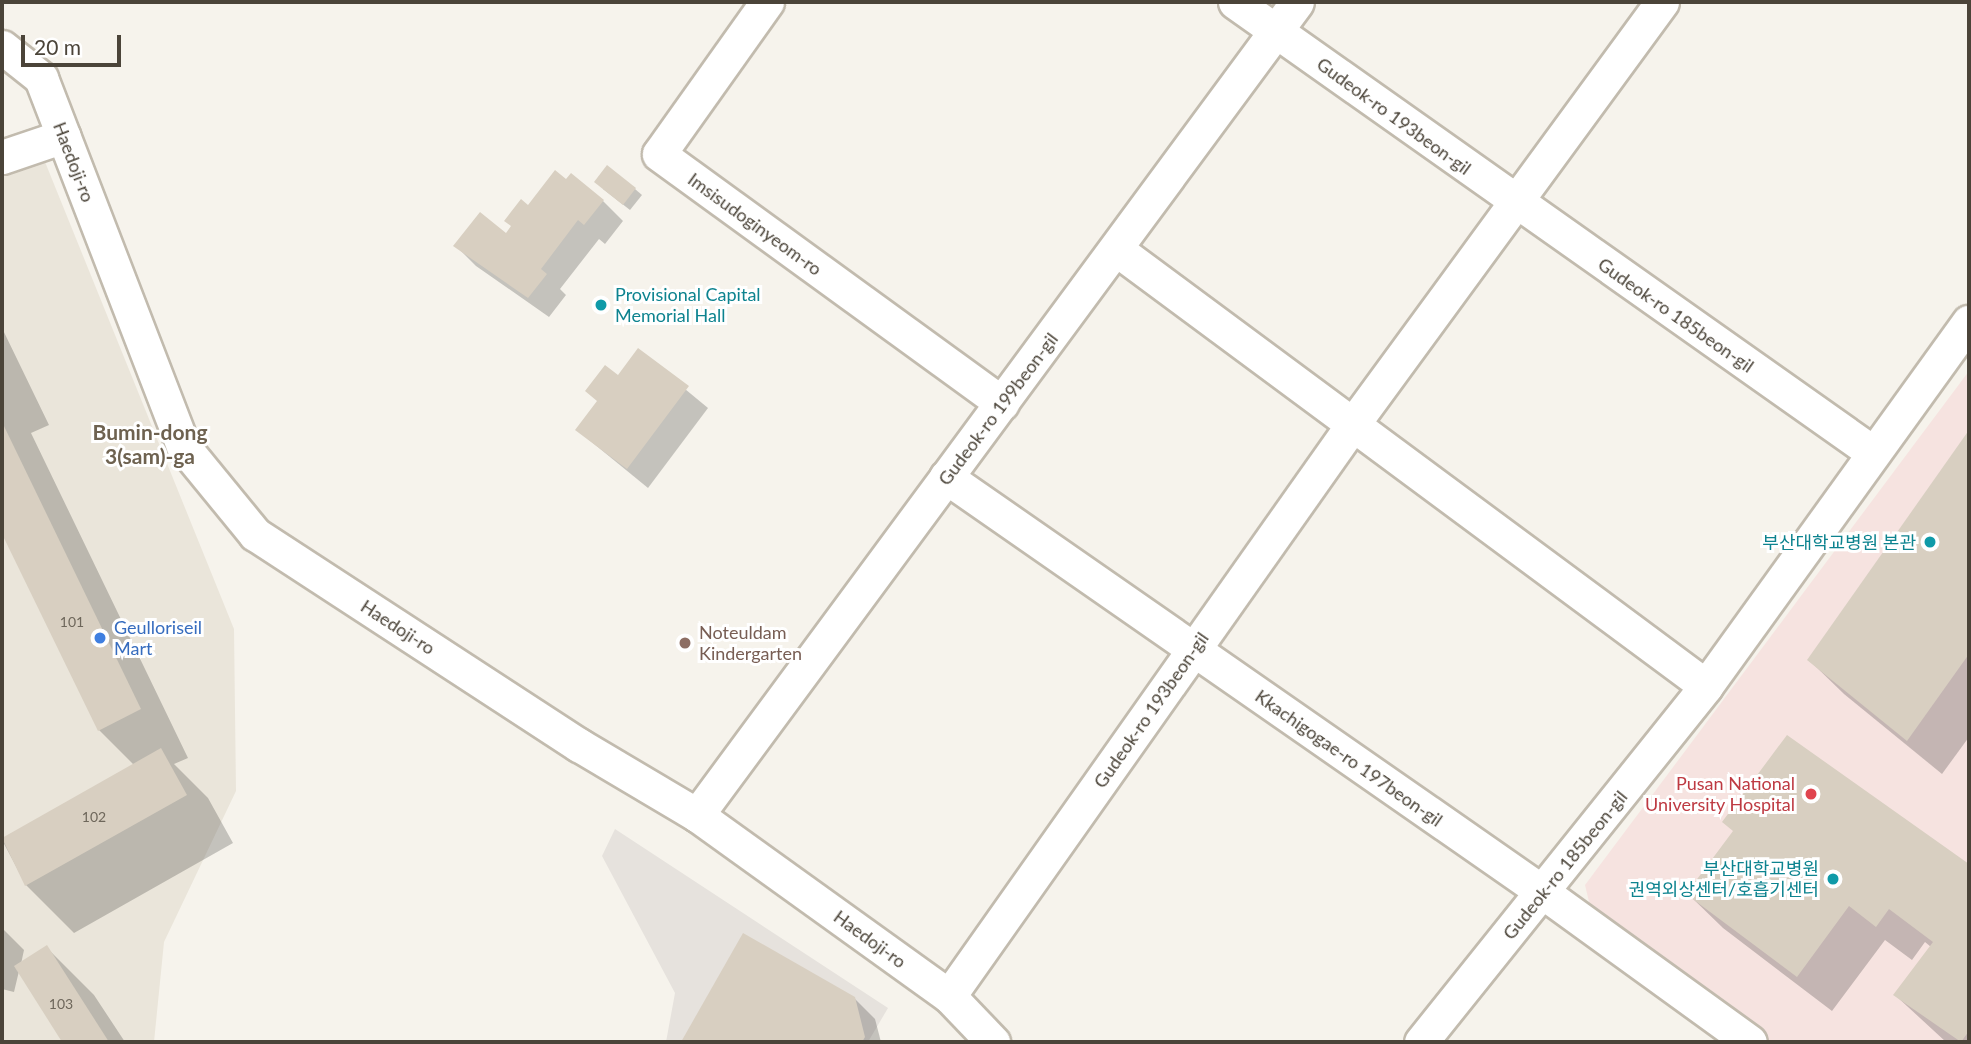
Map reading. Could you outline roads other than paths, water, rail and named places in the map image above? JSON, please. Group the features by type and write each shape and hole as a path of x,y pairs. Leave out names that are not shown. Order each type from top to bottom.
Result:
{"street":[{"name":"Imsisudoginyeom-ro","path":"766,2 659,154 1002,403"},
{"path":"1235,2 1275,30"},
{"name":"Gudeok-ro 199beon-gil","path":"697,815 1297,2"},
{"name":"Gudeok-ro 193beon-gil","path":"950,996 1353,424 1662,2"},
{"name":"Gudeok-ro 193beon-gil","path":"1275,30 1514,202"},
{"name":"Haedoji-ro","path":"2,47 41,78 183,446 255,534 579,745 697,815 950,996 993,1042"},
{"path":"2,157 64,136"},
{"name":"Gudeok-ro 185beon-gil","path":"1514,202 1872,452"},
{"path":"1116,250 1706,686"},
{"name":"Gudeok-ro 185beon-gil","path":"1421,1042 1545,893 1706,686 1872,452 1969,322"},
{"name":"Kkachigogae-ro 197beon-gil","path":"946,477 1545,893 1750,1042"}],"place":[{"name":"Provisional Capital Memorial Hall","path":"601,305"},
{"name":"부산대학교병원 본관","path":"1930,542"},
{"name":"Geulloriseil Mart","path":"100,638"},
{"name":"Noteuldam Kindergarten","path":"685,643"},
{"name":"Pusan National University Hospital","path":"1811,794"},
{"name":"부산대학교병원 권역외상센터/호흡기센터","path":"1833,879"}],"district":[{"name":"Bumin-dong 3(sam)-ga","path":"150,444"}]}
